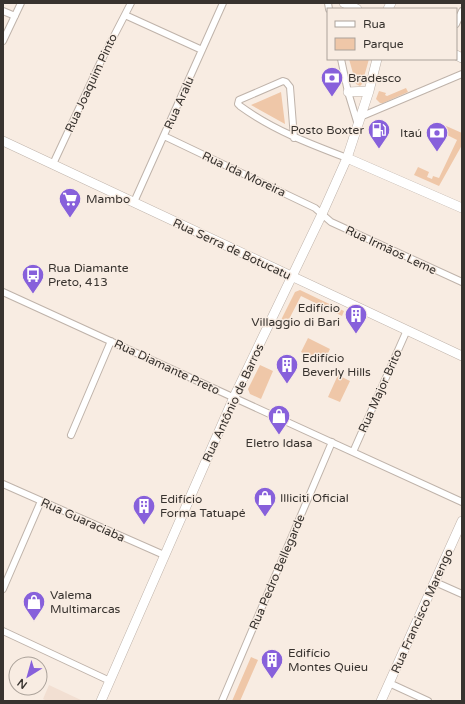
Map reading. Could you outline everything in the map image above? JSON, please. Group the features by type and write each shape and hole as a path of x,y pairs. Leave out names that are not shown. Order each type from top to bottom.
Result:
{"street":[{"path":"3,41 21,3"},
{"name":"Rua Joaquim Pinto","path":"52,164 101,60 130,3"},
{"name":"Rua Aralu","path":"134,202 223,3"},
{"path":"344,3 355,8"},
{"path":"3,11 15,16"},
{"path":"457,22 462,11"},
{"path":"125,15 202,50"},
{"path":"341,60 348,92 359,121 462,74"},
{"name":"Rua Antônio de Barros","path":"101,701 234,397 322,214 347,158 369,91 377,60"},
{"path":"294,138 290,86 286,82 283,81 239,100 238,104 247,111 267,124 294,138 347,158 462,208"},
{"path":"348,92 369,91"},
{"name":"Rua Ida Moreira","path":"164,136 315,208 322,214"},
{"name":"Rua Serra de Botucatu","path":"3,141 462,356"},
{"name":"Rua Irmãos Leme","path":"322,214 331,222 462,282"},
{"name":"Rua Diamante Preto","path":"3,292 462,502"},
{"name":"Rua Major Brito","path":"353,452 407,330"},
{"path":"71,435 111,341"},
{"name":"Rua Pedro Bellegarde","path":"222,701 332,442"},
{"name":"Rua Guaraciaba","path":"3,484 164,555"},
{"path":"3,589 41,501"},
{"name":"Rua Francisco Marengo","path":"381,701 462,521"},
{"path":"435,582 462,594"},
{"path":"3,631 110,681"},
{"path":"389,683 428,701"}],"shaded area":[{"path":"49,685 83,701 47,701 43,699 44,696 48,696"}],"green space":[{"path":"349,60 369,60 362,84 360,86 356,84"},
{"path":"406,88 408,92 383,103 380,103 376,99 379,91 386,93 385,95 387,96"},
{"path":"281,92 285,124 251,105"},
{"path":"437,122 462,133 462,145 439,186 414,175 418,167 429,172 427,177 432,179 433,176 439,178 457,140 435,129"},
{"path":"300,290 344,311 342,316 301,296 286,325 280,322 295,292"},
{"path":"308,338 330,349 323,363 301,352"},
{"path":"260,365 273,371 261,399 250,394 248,389"},
{"path":"338,375 350,381 340,402 328,397"},
{"path":"251,657 258,660 240,701 232,701"}],"place":[{"name":"Bradesco","path":"332,98"},
{"name":"Posto Boxter","path":"379,150"},
{"name":"Itaú","path":"437,152"},
{"name":"Mambo","path":"70,218"},
{"name":"Rua Diamante Preto, 413","path":"33,294"},
{"name":"Edifício Villaggio di Bari","path":"356,334"},
{"name":"Edifício Beverly Hills","path":"287,384"},
{"name":"Eletro Idasa","path":"279,436"},
{"name":"Illiciti Oficial","path":"265,518"},
{"name":"Edifício Forma Tatuapé","path":"144,526"},
{"name":"Valema Multimarcas","path":"34,622"},
{"name":"Edifício Montes Quieu","path":"272,680"}]}
